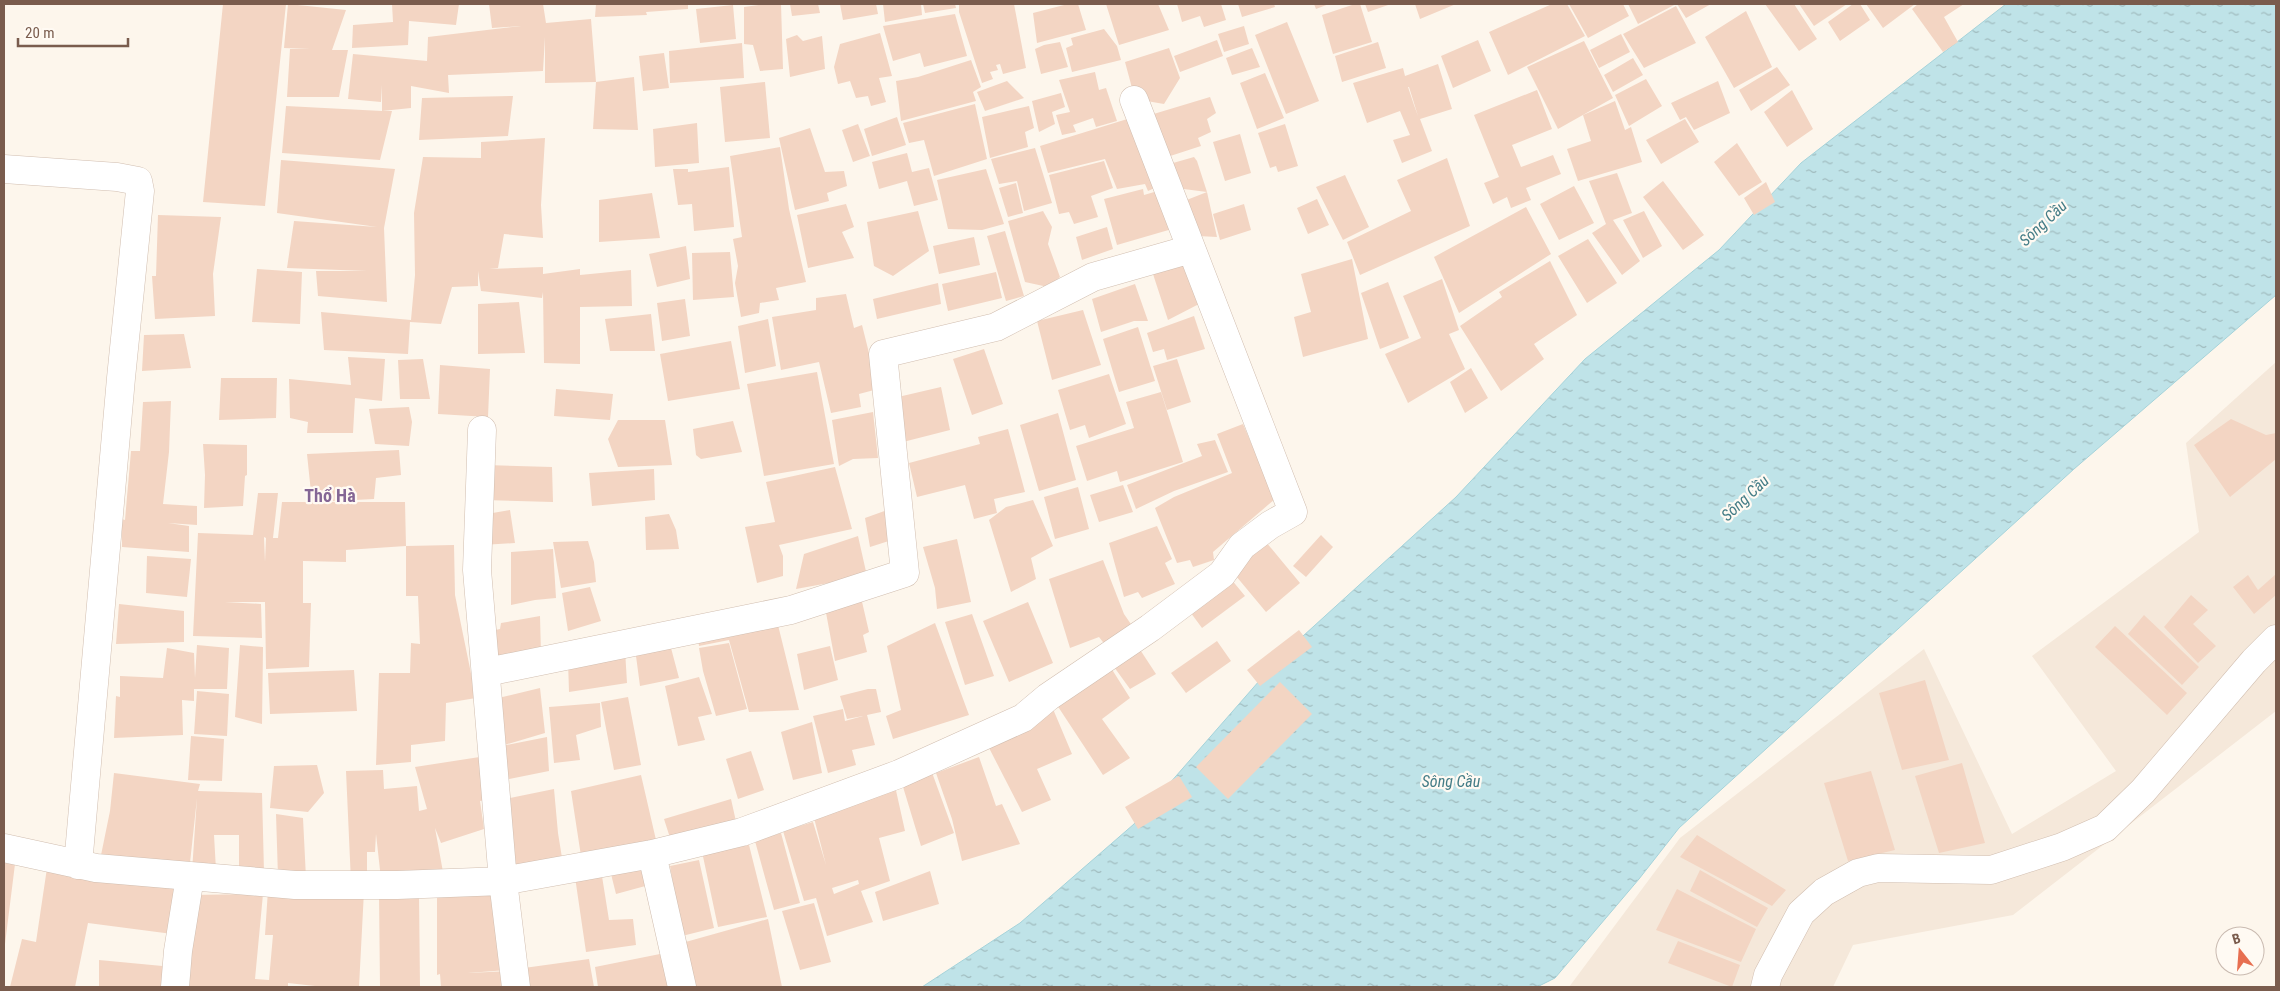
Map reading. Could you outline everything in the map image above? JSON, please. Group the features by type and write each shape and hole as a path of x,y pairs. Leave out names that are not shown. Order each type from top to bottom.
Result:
{"street":[{"path":"4,848 78,865 190,877 295,885 396,885 503,881 652,854 742,832 899,774 1022,718 1048,697 1150,628 1222,574 1242,546 1270,525 1293,512 1134,100"},
{"path":"4,169 117,177 138,181 140,191 121,378 78,865"},
{"path":"487,672 791,610 904,572 883,354 996,327 1092,277 1191,249"},
{"path":"482,430 477,570 503,881 516,987"},
{"path":"1765,987 1768,975 1801,913 1824,892 1858,873 1878,868 1991,870 2062,847 2105,828 2143,792 2254,661 2276,639"},
{"path":"652,854 682,987"},
{"path":"175,987 178,951 190,877"}],"shaded area":[{"path":"2276,362 2276,711 2013,915 1853,945 1833,987 1569,987 1680,838 1924,649 2012,834 2116,771 2032,656 2199,532 2186,443"}],"water":[{"name":"Sông Cầu","path":"2006,4 2276,4 2276,295 2074,469 1679,828 1639,879 1555,978 1537,987 922,987 1020,923 1134,824 1281,656 1456,497 1585,359 1719,250 1801,163"}],"building":[{"path":"223,4 286,4 265,206 203,202"},
{"path":"288,4 346,10 332,50 348,50 339,97 287,97 290,49 310,49 284,48"},
{"path":"392,4 459,4 456,25 409,21 408,45 352,48 353,25 393,22"},
{"path":"489,4 543,4 546,23 591,19 596,82 545,83 545,37 543,71 448,75 449,93 411,86 411,108 382,111 382,85 381,102 348,99 353,54 427,61 428,37 521,26 492,28"},
{"path":"596,4 688,4 688,9 646,12 647,15 595,17"},
{"path":"781,4 783,69 760,71 753,45 744,44 744,7"},
{"path":"790,4 818,4 820,13 792,16"},
{"path":"840,4 876,4 878,14 843,20"},
{"path":"883,4 921,4 922,15 885,22"},
{"path":"923,4 955,4 956,8 925,13"},
{"path":"959,4 1014,4 1026,68 1003,74 1000,64 996,65 998,70 990,72 993,79 982,83 959,12"},
{"path":"1068,4 1078,4 1086,30 1037,43 1033,13"},
{"path":"1106,4 1158,4 1169,30 1119,45"},
{"path":"1177,4 1221,4 1226,20 1204,27 1200,16 1182,22"},
{"path":"1238,4 1274,4 1275,7 1242,17"},
{"path":"1314,4 1329,4 1316,9"},
{"path":"1360,4 1372,42 1333,54 1322,15"},
{"path":"1365,4 1391,4 1368,12"},
{"path":"1415,4 1456,4 1420,19"},
{"path":"1552,4 1567,4 1585,36 1508,75 1489,32"},
{"path":"1569,4 1623,4 1629,16 1588,38"},
{"path":"1628,4 1676,4 1638,24"},
{"path":"1677,4 1711,4 1686,18"},
{"path":"1765,4 1794,4 1817,39 1799,51"},
{"path":"1799,4 1847,4 1814,26"},
{"path":"1853,4 1860,4 1870,20 1840,41 1828,22"},
{"path":"1866,4 1915,4 1883,28"},
{"path":"1918,4 1964,4 1944,17 1958,42 1943,52 1912,9"},
{"path":"733,5 736,39 700,43 696,9"},
{"path":"1676,6 1696,43 1644,68 1623,34"},
{"path":"1746,11 1772,67 1734,88 1705,37"},
{"path":"955,14 967,56 924,67 920,53 893,61 883,26"},
{"path":"1287,22 1319,101 1286,114 1255,35"},
{"path":"1244,26 1249,44 1224,52 1218,34"},
{"path":"1104,29 1117,46 1121,60 1072,72 1066,48 1073,45 1071,38"},
{"path":"880,33 892,76 879,78 886,102 871,106 868,96 856,98 850,81 838,84 834,67 840,44"},
{"path":"1621,34 1630,52 1599,68 1590,50"},
{"path":"797,35 803,41 822,36 825,69 790,77 786,39"},
{"path":"1217,40 1223,56 1180,72 1174,56"},
{"path":"1478,40 1491,71 1453,88 1441,56"},
{"path":"1584,41 1613,98 1558,129 1527,67"},
{"path":"1060,42 1068,67 1041,74 1035,49"},
{"path":"1378,42 1386,68 1342,82 1335,56"},
{"path":"742,43 744,78 670,83 669,51"},
{"path":"1169,48 1180,78 1164,104 1135,99 1125,62"},
{"path":"1252,48 1260,67 1232,75 1226,58"},
{"path":"664,53 669,88 643,91 639,56"},
{"path":"1633,58 1643,75 1613,92 1604,75"},
{"path":"971,60 981,87 973,92 976,101 901,121 896,81 918,77"},
{"path":"1438,64 1452,109 1420,119 1432,151 1402,163 1393,140 1410,135 1400,111 1367,123 1353,83 1403,68 1405,76"},
{"path":"1777,67 1790,85 1751,111 1739,90"},
{"path":"1095,72 1099,90 1106,88 1117,121 1096,127 1093,118 1073,125 1076,132 1062,135 1056,115 1070,112 1059,80"},
{"path":"1265,73 1284,118 1257,129 1240,83"},
{"path":"634,77 638,130 593,129 596,82"},
{"path":"1646,79 1662,106 1629,126 1615,95"},
{"path":"1007,81 1024,98 985,111 977,92"},
{"path":"1718,81 1730,113 1694,130 1686,117 1680,120 1671,103"},
{"path":"765,82 770,138 725,142 720,87"},
{"path":"1537,90 1552,129 1512,145 1521,167 1553,155 1561,174 1526,188 1531,200 1511,208 1507,197 1493,204 1484,183 1499,177 1474,115"},
{"path":"1792,90 1813,129 1787,147 1764,112"},
{"path":"1061,93 1065,107 1052,112 1055,124 1039,132 1032,101"},
{"path":"513,96 508,136 419,140 422,98"},
{"path":"1210,97 1216,113 1207,119 1211,132 1198,138 1201,146 1161,159 1147,116"},
{"path":"1615,101 1625,130 1631,127 1642,162 1578,181 1567,149 1591,141 1583,115"},
{"path":"975,104 987,159 934,176 924,140 909,143 903,123"},
{"path":"286,106 392,111 380,160 282,153"},
{"path":"1029,106 1034,128 1025,132 1028,147 990,158 982,117"},
{"path":"1137,116 1161,185 1148,191 1145,184 1117,189 1105,159 1048,173 1040,146"},
{"path":"897,117 906,145 872,156 864,129"},
{"path":"1685,119 1699,142 1661,164 1646,140"},
{"path":"697,123 699,163 655,167 653,129"},
{"path":"858,124 870,156 853,162 842,130"},
{"path":"1285,124 1298,166 1278,172 1276,166 1270,168 1258,133"},
{"path":"810,128 825,172 844,171 847,186 827,193 829,201 795,210 779,138"},
{"path":"1240,134 1251,173 1225,181 1213,142"},
{"path":"545,138 541,205 543,238 504,234 498,268 489,269 543,267 543,274 580,269 580,275 631,270 632,306 580,307 580,364 544,363 543,292 542,298 481,291 478,271 478,286 452,287 441,324 410,322 408,354 324,350 321,312 411,320 415,275 414,213 423,157 481,158 481,142"},
{"path":"1737,143 1762,182 1739,196 1714,162"},
{"path":"780,147 789,209 806,282 776,288 779,300 760,303 759,313 741,317 735,283 738,266 733,239 742,237 730,156"},
{"path":"1035,148 1052,203 1024,211 1017,181 999,184 991,159"},
{"path":"907,153 912,172 929,168 938,200 914,206 907,181 879,189 872,162"},
{"path":"1194,157 1207,192 1176,188 1166,165"},
{"path":"1447,158 1470,226 1360,275 1347,242 1411,211 1397,180"},
{"path":"281,160 395,169 384,228 387,302 318,296 316,271 367,271 287,268 294,221 377,227 277,213"},
{"path":"1104,161 1113,188 1091,196 1098,217 1074,224 1069,212 1059,214 1049,175"},
{"path":"729,167 734,227 694,231 692,204 678,205 673,169 688,169 688,172"},
{"path":"986,169 1004,224 982,230 948,229 937,180"},
{"path":"1617,173 1632,213 1613,220 1640,261 1622,275 1592,233 1606,224 1589,181"},
{"path":"1345,175 1369,227 1343,240 1316,187"},
{"path":"1663,181 1704,235 1683,250 1643,197"},
{"path":"1766,182 1775,202 1754,215 1744,198"},
{"path":"1016,183 1023,213 1008,217 999,188"},
{"path":"1574,186 1594,223 1559,240 1540,204"},
{"path":"1143,189 1144,195 1161,190 1172,229 1117,245 1104,199"},
{"path":"1207,192 1217,237 1198,236 1179,203"},
{"path":"652,193 660,238 599,242 599,200"},
{"path":"1317,199 1329,225 1308,234 1297,208"},
{"path":"846,204 854,227 842,232 854,258 808,268 797,215"},
{"path":"1244,204 1251,230 1220,240 1213,214"},
{"path":"1526,207 1551,254 1459,313 1434,257"},
{"path":"918,211 929,251 893,276 874,266 867,222"},
{"path":"1043,211 1052,227 1048,244 1060,277 1048,287 1025,282 1008,221"},
{"path":"1644,211 1662,246 1643,258 1623,220"},
{"path":"158,215 221,217 213,274 215,316 155,319 152,276 156,276"},
{"path":"1107,227 1113,249 1082,260 1076,237"},
{"path":"1005,231 1024,296 1006,301 987,236"},
{"path":"974,237 980,265 939,274 933,246"},
{"path":"1588,239 1617,283 1587,303 1558,256"},
{"path":"686,246 690,279 657,287 649,254"},
{"path":"730,252 734,297 693,300 692,253"},
{"path":"1352,259 1368,339 1303,357 1294,317 1311,312 1301,274"},
{"path":"1550,261 1577,315 1534,344 1544,359 1501,391 1460,326 1502,297 1499,292"},
{"path":"1182,264 1199,304 1168,320 1152,271"},
{"path":"257,269 302,272 300,324 252,322"},
{"path":"996,272 1002,298 948,311 942,284"},
{"path":"1442,279 1459,330 1449,334 1465,369 1408,403 1385,354 1421,338 1403,296"},
{"path":"1388,282 1409,338 1380,349 1361,293"},
{"path":"938,283 941,304 877,319 873,299"},
{"path":"1135,284 1148,321 1134,321 1101,332 1092,299"},
{"path":"846,294 854,328 862,325 878,389 859,394 861,407 831,413 819,362 781,370 772,317 816,310 816,298"},
{"path":"685,299 690,336 662,341 657,303"},
{"path":"519,302 525,353 478,354 478,304"},
{"path":"1083,310 1101,365 1052,380 1037,321"},
{"path":"651,314 655,351 610,351 605,319"},
{"path":"1194,316 1205,349 1167,360 1164,349 1153,352 1147,333"},
{"path":"768,319 776,366 745,373 738,326"},
{"path":"1138,327 1155,381 1119,392 1103,339"},
{"path":"184,334 191,368 142,371 144,335"},
{"path":"731,341 740,389 668,401 660,354"},
{"path":"984,349 1003,404 972,415 953,359"},
{"path":"348,357 385,359 382,401 355,398 353,433 307,433 308,422 290,418 289,379 351,385"},
{"path":"423,359 430,399 400,399 398,360"},
{"path":"1177,359 1191,402 1167,410 1153,366"},
{"path":"440,365 490,369 488,417 438,414"},
{"path":"1471,368 1488,398 1465,413 1450,382"},
{"path":"817,372 834,464 764,476 747,384"},
{"path":"1109,374 1126,424 1089,438 1085,425 1070,430 1058,390"},
{"path":"221,378 277,378 276,418 219,420"},
{"path":"941,387 950,430 903,442 898,397"},
{"path":"556,389 613,394 610,420 554,416"},
{"path":"1161,392 1183,462 1120,482 1117,471 1087,481 1076,446 1134,428 1126,402"},
{"path":"171,401 169,452 163,504 197,506 197,525 168,523 189,526 189,552 122,547 122,519 125,520 131,451 140,451 143,402"},
{"path":"409,407 412,422 409,446 375,444 369,409"},
{"path":"873,412 878,458 853,459 839,466 832,420"},
{"path":"1058,413 1076,480 1039,491 1020,425"},
{"path":"2231,419 2266,435 2276,433 2276,459 2230,497 2194,445"},
{"path":"618,420 665,420 672,465 618,467 608,439"},
{"path":"733,421 742,452 701,459 696,455 693,429"},
{"path":"1243,424 1275,499 1213,552 1214,560 1193,567 1190,560 1177,563 1155,508 1174,497 1232,473 1217,434"},
{"path":"1008,429 1025,492 994,499 997,513 974,519 965,485 917,497 909,463 980,444 978,437"},
{"path":"1215,440 1228,472 1174,491 1136,509 1127,485 1202,456 1197,444"},
{"path":"203,444 247,445 247,475 245,476 243,506 204,508 205,475"},
{"path":"399,450 401,475 376,478 374,499 317,502 405,502 406,546 346,550 346,562 303,561 303,603 311,603 309,667 266,669 265,602 225,602 261,604 262,638 193,636 198,533 253,535 258,493 278,493 273,538 278,538 282,502 312,502 307,454","holes":["264,537 266,538 265,562"]},
{"path":"485,465 552,467 553,502 484,500"},
{"path":"835,467 852,529 779,545 783,556 783,576 757,583 745,527 775,522 766,482"},
{"path":"654,469 655,500 592,506 589,473"},
{"path":"1123,485 1133,512 1099,522 1090,495"},
{"path":"1078,487 1089,529 1055,539 1044,497"},
{"path":"1033,500 1053,546 1031,558 1036,579 1011,592 989,520 1006,507"},
{"path":"890,509 895,539 870,547 865,518"},
{"path":"510,510 515,543 482,545 481,515"},
{"path":"669,514 676,530 679,549 646,550 645,517"},
{"path":"1157,526 1172,559 1165,563 1175,584 1142,598 1138,592 1124,597 1109,543"},
{"path":"1321,535 1333,547 1306,577 1293,566"},
{"path":"858,536 867,576 796,589 804,554"},
{"path":"957,539 971,602 937,609 935,588 923,547"},
{"path":"588,541 594,562 596,582 561,588 553,542"},
{"path":"1266,542 1300,583 1266,612 1231,570"},
{"path":"454,545 455,595 476,698 446,703 445,741 411,745 411,762 376,765 379,673 410,673 411,643 420,644 418,596 406,596 406,546"},
{"path":"553,549 556,598 511,605 511,552"},
{"path":"147,556 191,559 187,597 146,593"},
{"path":"1103,560 1124,614 1137,633 1110,651 1099,637 1070,648 1049,579"},
{"path":"1226,573 1245,596 1202,628 1185,605"},
{"path":"2276,574 2276,595 2254,614 2233,587 2248,575 2258,590"},
{"path":"590,587 601,621 568,631 562,593"},
{"path":"860,593 869,632 863,635 867,652 835,661 824,602"},
{"path":"2191,595 2208,610 2193,624 2216,646 2198,663 2164,627"},
{"path":"1028,602 1053,663 1009,682 983,621"},
{"path":"119,604 184,611 184,642 116,644"},
{"path":"972,614 994,676 965,685 945,622"},
{"path":"2144,615 2199,667 2182,685 2128,634"},
{"path":"540,616 541,654 490,660 487,632 500,629 501,623"},
{"path":"777,621 799,710 749,712 729,640 699,646 698,637"},
{"path":"935,623 969,715 893,739 886,716 901,710 887,646"},
{"path":"2115,626 2187,693 2167,715 2095,647"},
{"path":"1299,630 1312,647 1260,686 1247,670"},
{"path":"1217,641 1231,661 1186,693 1171,673"},
{"path":"1135,642 1156,674 1130,689 1109,660"},
{"path":"729,643 747,709 716,716 703,671 699,648"},
{"path":"197,645 229,648 227,689 194,689 194,701 182,700 183,735 114,738 116,696 120,697 120,676 163,678 167,648 194,653 195,678"},
{"path":"240,645 263,647 262,724 235,717"},
{"path":"830,646 838,680 804,690 797,654"},
{"path":"671,648 679,678 640,686 636,656"},
{"path":"625,650 627,683 569,692 568,661"},
{"path":"1106,660 1130,698 1102,719 1130,758 1103,775 1053,699"},
{"path":"354,670 357,711 270,714 268,673"},
{"path":"699,677 712,714 698,717 705,740 678,746 665,686"},
{"path":"1925,680 1949,760 1902,770 1879,693"},
{"path":"1280,682 1312,714 1228,799 1196,767"},
{"path":"540,688 545,733 501,746 547,737 549,771 499,781 494,699"},
{"path":"868,689 876,689 881,712 867,715 875,745 852,750 856,765 828,773 813,716 843,709 845,721 863,716 847,719 840,696"},
{"path":"197,691 229,694 227,736 194,734"},
{"path":"628,697 641,765 614,770 601,702"},
{"path":"600,703 601,727 576,735 580,760 554,763 549,707"},
{"path":"1053,709 1072,754 1037,769 1051,800 1022,812 987,744"},
{"path":"812,722 822,773 793,780 781,732"},
{"path":"191,736 224,739 222,781 188,780"},
{"path":"751,751 764,790 738,799 726,759"},
{"path":"486,756 492,799 480,801 484,829 441,843 435,828 443,872 381,879 376,834 375,852 367,852 367,881 351,882 346,771 383,770 384,789 417,786 419,811 427,809 415,767"},
{"path":"979,757 996,806 1002,804 1020,844 962,861 952,819 936,773"},
{"path":"1962,763 1985,843 1939,853 1915,776"},
{"path":"317,765 324,793 308,812 270,808 274,766"},
{"path":"930,767 954,833 921,846 900,777"},
{"path":"1871,771 1895,850 1848,861 1824,783"},
{"path":"114,773 200,784 198,791 262,793 264,872 239,871 239,835 214,835 216,870 192,871 197,798 189,872 99,865 110,811"},
{"path":"641,775 656,840 581,856 571,791"},
{"path":"1179,776 1192,797 1138,829 1125,807"},
{"path":"895,786 905,831 879,838 890,881 861,891 873,922 827,936 816,898 804,901 783,831 813,822 826,865 812,810","holes":["858,880 859,884 834,894 832,888"]},
{"path":"554,789 563,864 507,874 510,798"},
{"path":"731,799 737,826 672,844 664,819"},
{"path":"276,814 303,818 306,878 278,877"},
{"path":"781,833 800,903 774,910 755,841"},
{"path":"1697,835 1786,890 1772,906 1680,857"},
{"path":"747,837 767,917 718,927 701,847"},
{"path":"699,860 714,928 682,936 670,866"},
{"path":"644,862 649,885 616,894 610,870"},
{"path":"4,863 15,864 5,944 4,944"},
{"path":"47,868 184,881 180,935 88,923 75,987 10,987 22,939 36,942"},
{"path":"601,870 609,920 633,919 636,945 586,952 575,877"},
{"path":"1700,870 1768,908 1757,927 1690,891"},
{"path":"930,871 939,904 883,921 875,892"},
{"path":"499,889 507,970 468,973 511,971 512,987 441,987 440,974 437,975 437,895"},
{"path":"1677,889 1756,929 1741,962 1656,930"},
{"path":"268,890 364,891 359,987 324,987 288,983 288,987 186,987 191,895 263,894 255,979 269,980 273,935 265,935"},
{"path":"379,894 419,894 420,987 380,987"},
{"path":"814,903 831,962 800,970 782,911"},
{"path":"768,919 782,987 690,987 682,943"},
{"path":"1678,941 1740,965 1732,987 1668,963"},
{"path":"670,952 676,987 598,987 595,967"},
{"path":"589,959 594,987 525,987 524,968"},
{"path":"99,960 173,967 171,987 99,987"}],"district":[{"name":"Thổ Hà","path":"330,495"}]}
